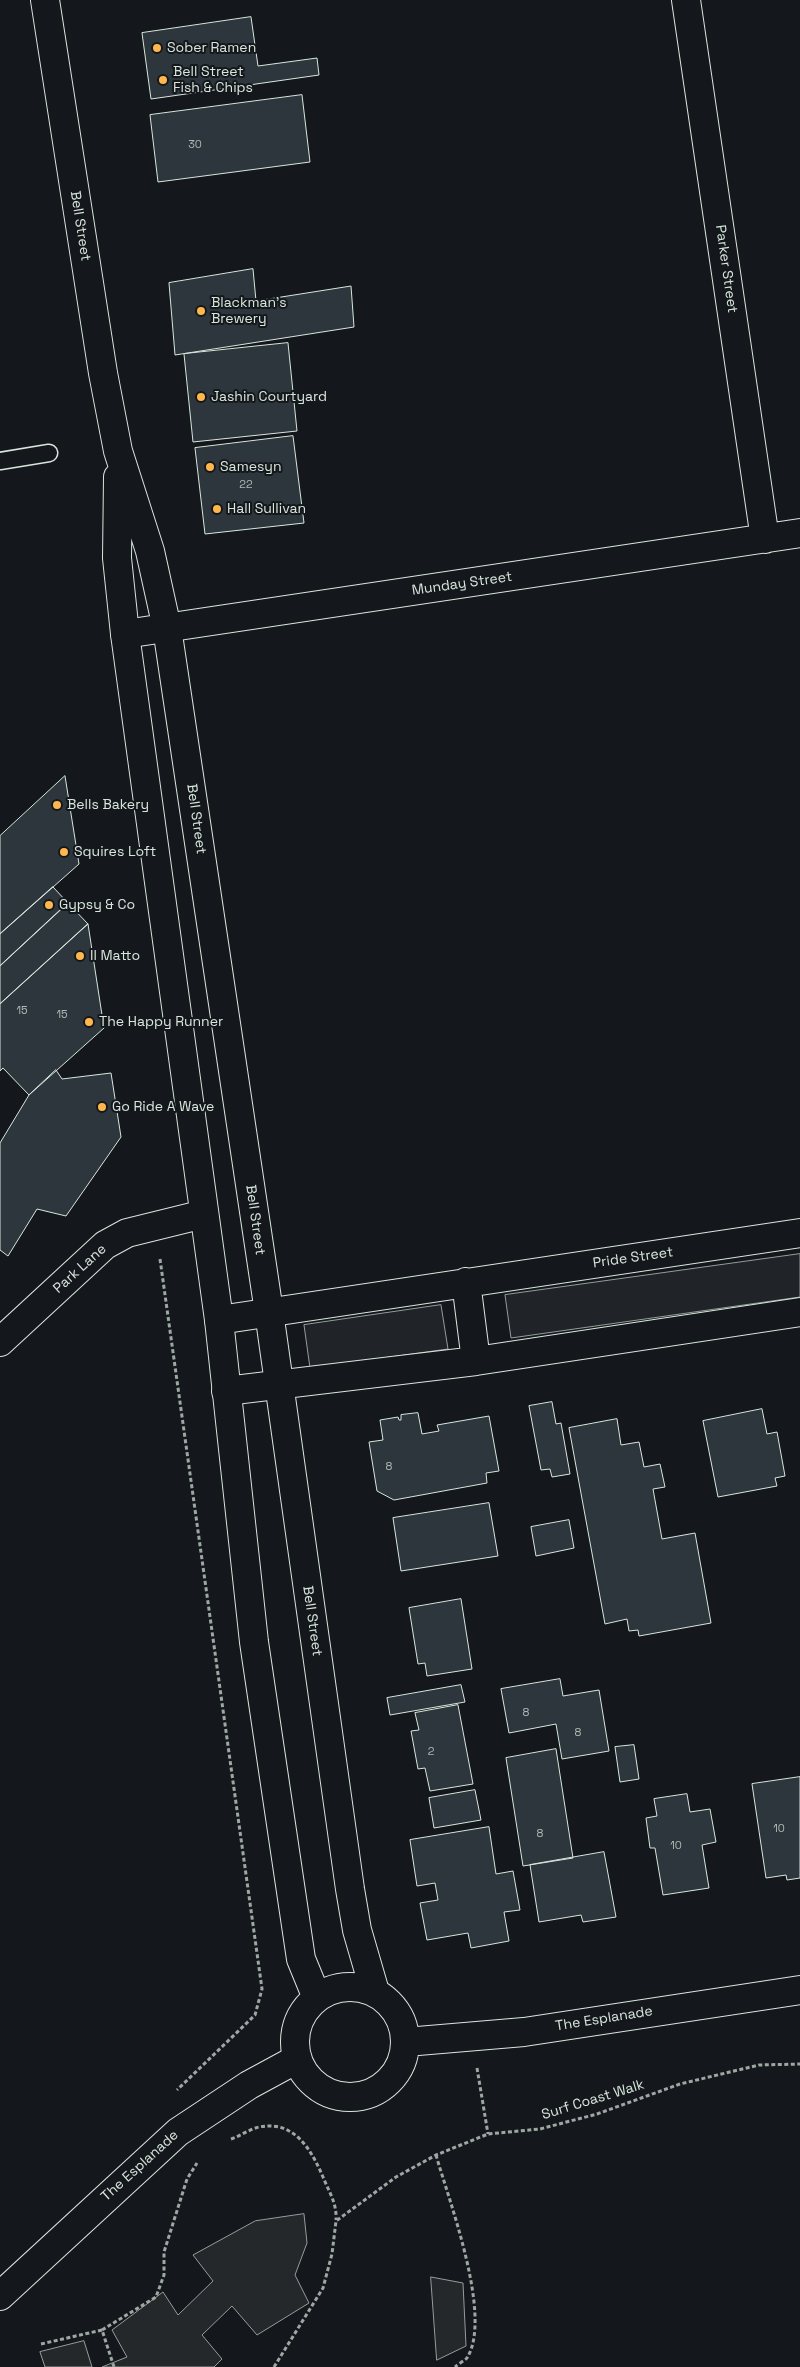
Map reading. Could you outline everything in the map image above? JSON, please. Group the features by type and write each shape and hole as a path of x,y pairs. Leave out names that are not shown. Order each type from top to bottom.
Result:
{"street":[{"name":"Bell Street","path":"45,0 103,373 118,452 150,551 167,628 269,1312 350,1889 357,1930 375,1992"},
{"name":"Parker Street","path":"686,0 765,539"},
{"name":"Bell Street","path":"118,452 118,558 124,634 219,1320 254,1642 301,1958 317,1998"},
{"name":"Munday Street","path":"124,634 800,533"},
{"name":"Park Lane","path":"0,1342 105,1245 126,1233 204,1214"},
{"name":"Pride Street","path":"219,1320 800,1233"},
{"path":"466,1282 476,1361"},
{"path":"226,1391 476,1361 800,1312"},
{"path":"345,1986 360,1987 375,1992 388,2000 397,2012 404,2026 406,2042 404,2059 396,2075 383,2087 368,2096 350,2098 333,2096 318,2087 304,2074 297,2059 294,2042 297,2025 305,2010 317,1998 330,1990 345,1986"},
{"name":"The Esplanade","path":"406,2042 524,2032 800,1990"},
{"name":"The Esplanade","path":"0,2296 178,2132 249,2085 297,2059"}],"lane":[{"path":"0,461 49,453"}],"path":[{"path":"156,1227 262,1989 255,2015 175,2092"},
{"path":"471,2037 488,2134"},
{"name":"Surf Coast Walk","path":"336,2221 396,2177 436,2155 488,2134 540,2129 597,2114 680,2084 759,2065 800,2064"},
{"path":"228,2141 259,2127 279,2127 294,2133 305,2143 316,2160 337,2207 332,2254 323,2288 274,2367"},
{"path":"436,2155 472,2282 475,2324 472,2343 466,2359 455,2367"},
{"path":"42,2344 102,2330 156,2297 164,2275 164,2252 186,2179 198,2162"},
{"path":"102,2330 114,2367"}],"shaded area":[{"path":"800,1254 800,1297 511,1338 505,1295"},
{"path":"441,1305 448,1349 310,1368 304,1325"},
{"path":"304,2214 307,2243 295,2275 309,2303 257,2335 232,2306 202,2335 222,2359 214,2367 102,2367 127,2357 112,2330 163,2292 178,2315 213,2281 193,2255 255,2221"},
{"path":"431,2277 463,2283 466,2346 437,2360"},
{"path":"84,2341 92,2367 45,2367 40,2352"}],"building":[{"path":"251,17 258,66 317,58 319,75 151,99 142,33"},
{"path":"302,95 310,162 158,182 150,115"},
{"path":"253,269 256,301 351,286 354,327 175,355 169,283"},
{"path":"288,343 297,431 193,442 184,354"},
{"path":"293,436 304,523 205,534 195,448"},
{"path":"65,776 79,864 0,934 0,836"},
{"path":"53,887 68,903 0,966 0,934"},
{"path":"68,903 88,924 0,1004 0,966"},
{"path":"88,924 104,1028 29,1095 3,1068 0,1071 0,1004"},
{"path":"56,1070 62,1079 111,1073 121,1137 66,1216 37,1209 8,1256 0,1250 0,1143 29,1095"},
{"path":"552,1402 556,1424 561,1423 570,1474 552,1477 550,1469 541,1470 529,1406"},
{"path":"762,1409 767,1434 777,1432 785,1476 775,1478 777,1486 718,1497 703,1421"},
{"path":"418,1413 422,1434 439,1431 437,1425 489,1416 499,1471 486,1473 487,1483 394,1500 377,1491 369,1442 383,1440 380,1420 398,1417 401,1420 401,1415"},
{"path":"617,1419 621,1445 639,1442 644,1467 660,1464 665,1487 653,1489 662,1539 695,1533 711,1623 639,1636 638,1630 629,1631 627,1619 605,1624 569,1428"},
{"path":"489,1503 498,1556 401,1571 393,1518"},
{"path":"569,1520 574,1548 536,1556 531,1527"},
{"path":"461,1599 472,1669 427,1676 425,1663 418,1664 409,1608"},
{"path":"560,1679 563,1696 599,1690 609,1751 562,1759 556,1724 509,1733 501,1689"},
{"path":"461,1685 465,1702 390,1715 387,1698"},
{"path":"458,1705 473,1784 430,1791 425,1768 418,1769 411,1731 419,1730 415,1713"},
{"path":"634,1745 639,1779 620,1782 615,1747"},
{"path":"556,1749 573,1858 523,1866 506,1758"},
{"path":"800,1777 800,1878 787,1880 786,1875 766,1878 752,1784"},
{"path":"475,1790 481,1820 434,1828 429,1798"},
{"path":"687,1794 690,1812 710,1809 716,1842 702,1845 709,1888 663,1895 655,1848 650,1848 646,1818 657,1816 654,1799"},
{"path":"489,1827 496,1874 513,1871 520,1910 504,1912 509,1941 471,1948 468,1933 427,1940 420,1903 438,1900 435,1883 417,1886 410,1840"},
{"path":"604,1852 616,1917 583,1922 581,1915 539,1922 530,1865"}],"place":[{"name":"Sober Ramen","path":"157,48"},
{"name":"Bell Street Fish & Chips","path":"163,80"},
{"name":"Blackman's Brewery","path":"201,311"},
{"name":"Jashin Courtyard","path":"201,397"},
{"name":"Samesyn","path":"210,467"},
{"name":"Hall Sullivan","path":"217,509"},
{"name":"Bells Bakery","path":"57,805"},
{"name":"Squires Loft","path":"64,852"},
{"name":"Gypsy & Co","path":"49,905"},
{"name":"Il Matto","path":"80,956"},
{"name":"The Happy Runner","path":"89,1022"},
{"name":"Go Ride A Wave","path":"102,1107"}]}
